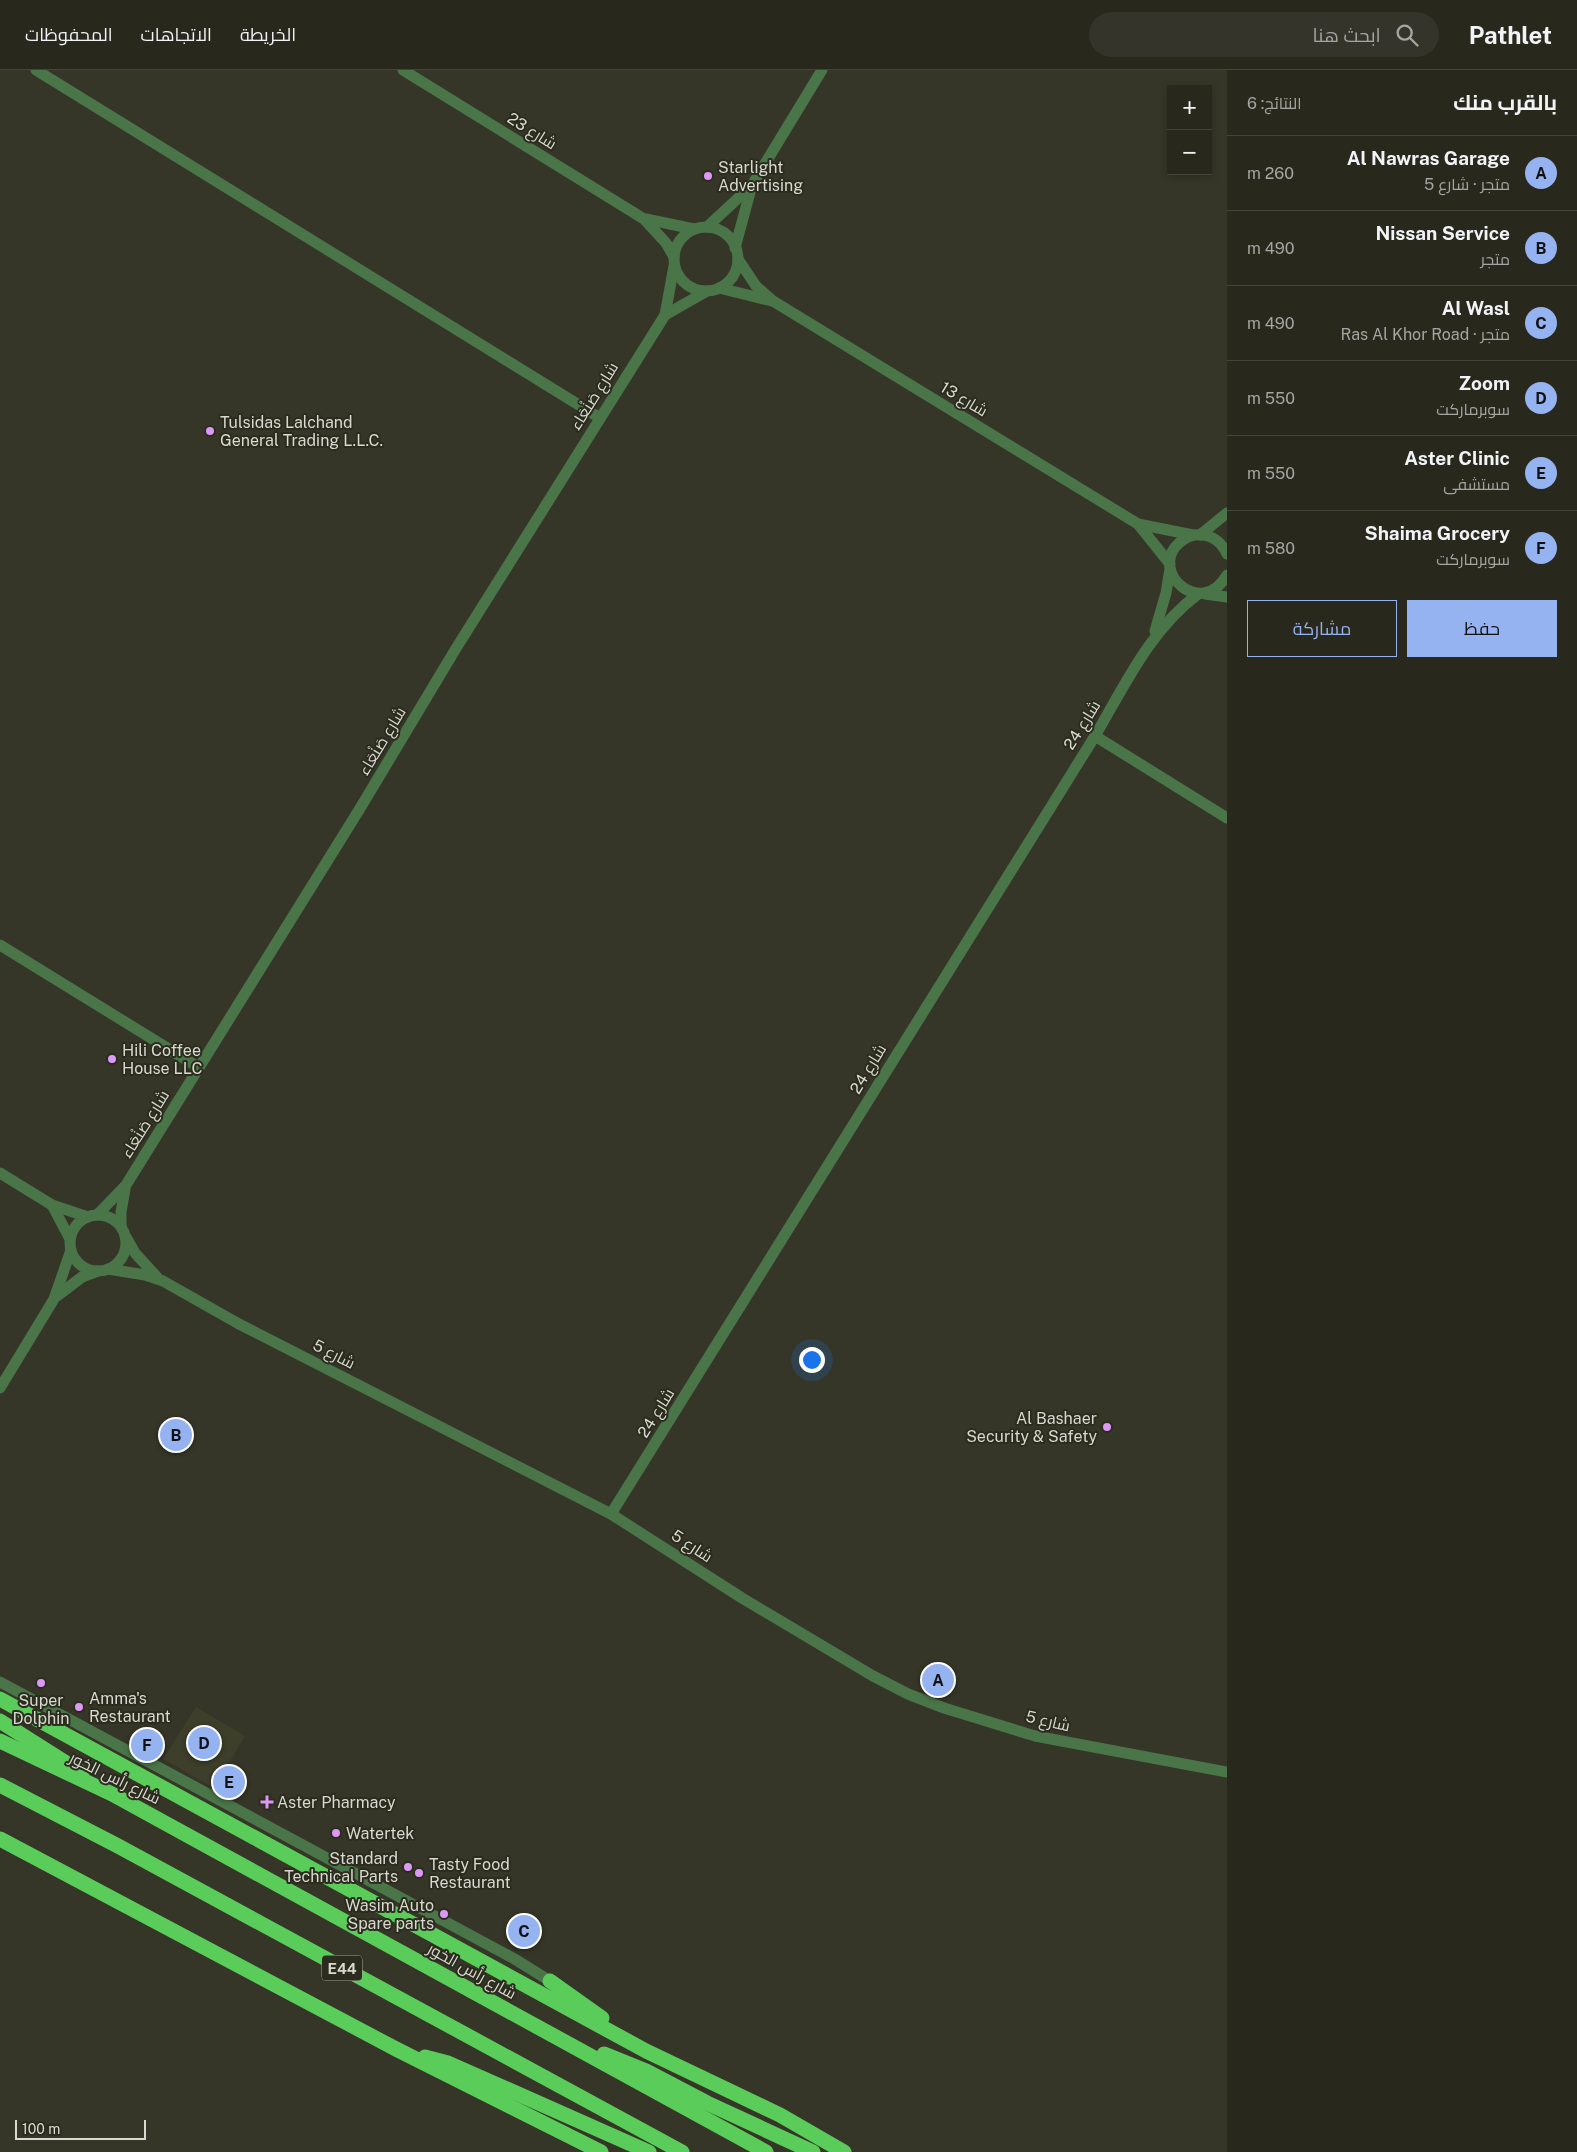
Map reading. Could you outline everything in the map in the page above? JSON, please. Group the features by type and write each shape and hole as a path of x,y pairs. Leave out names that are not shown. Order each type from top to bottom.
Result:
{"highway":[{"path":"0,1699 646,2051 780,2115 844,2152"},
{"path":"0,1721 57,1755 112,1794"},
{"name":"شارع رأس الخور","path":"0,1741 112,1794 766,2152"},
{"name":"E44","path":"0,1785 127,1851 682,2152"},
{"path":"0,1841 28,1854 396,2049 601,2152"},
{"path":"550,1981 603,2018 661,2050 686,2070"},
{"path":"543,2029 646,2071 707,2103 813,2152"},
{"path":"396,2049 448,2063 649,2152"}],"street":[{"path":"36,70 600,418"},
{"name":"شارع 23","path":"403,70 644,219 656,230 674,261"},
{"path":"706,227 752,185 822,70"},
{"path":"737,254 729,237 719,230 706,227 694,229 680,240 674,261 679,276 686,284 696,289 707,291 719,288 732,276 737,254 752,185"},
{"name":"شارع 23","path":"644,219 694,229"},
{"name":"شارع 13","path":"737,254 756,286 773,301 1138,524 1197,535 1217,541 1227,554"},
{"name":"شارع صَنْعَاء","path":"123,1231 122,1198 126,1185 665,315 674,261"},
{"name":"شارع 13","path":"719,288 773,301"},
{"name":"شارع صَنْعَاء","path":"665,315 707,291"},
{"path":"1197,535 1227,513"},
{"name":"شارع 13","path":"1138,524 1170,566 1180,586 1201,594"},
{"name":"شارع 24","path":"1152,639 1164,601 1170,566 1177,545 1197,535"},
{"name":"شارع 24","path":"611,1514 1095,736 1152,639 1171,617 1201,594 1222,584 1227,575"},
{"path":"1201,594 1227,597"},
{"path":"1095,736 1227,818"},
{"path":"0,945 198,1068"},
{"path":"0,1173 52,1205 115,1220 123,1231 126,1246 123,1256 117,1264 82,1277 67,1287 54,1300 0,1388"},
{"name":"شارع صَنْعَاء","path":"93,1216 126,1185"},
{"path":"52,1205 81,1265 103,1270"},
{"path":"54,1300 76,1225 93,1216"},
{"name":"شارع 5","path":"123,1231 135,1253 148,1269 163,1281 239,1324 611,1514 751,1603 873,1676 908,1694 944,1708 1035,1736 1227,1772"},
{"name":"شارع 5","path":"103,1270 127,1271 163,1281"},
{"path":"0,1682 496,1949 550,1981"}],"shaded area":[{"path":"196,1707 245,1736 214,1788 163,1759"}],"place":[{"name":"Starlight Advertising","path":"708,176"},
{"name":"Tulsidas Lalchand General Trading L.L.C.","path":"210,431"},
{"name":"Hili Coffee House LLC","path":"112,1059"},
{"name":"Al Bashaer Security & Safety","path":"1107,1427"},
{"name":"Nissan Service","path":"176,1435"},
{"name":"Al Nawras Garage","path":"938,1680"},
{"name":"Super Dolphin","path":"41,1683"},
{"name":"Amma's Restaurant","path":"79,1707"},
{"name":"Zoom","path":"204,1743"},
{"name":"Shaima Grocery","path":"147,1745"},
{"name":"Aster Clinic","path":"229,1782"},
{"name":"Aster Pharmacy","path":"267,1802"},
{"name":"Watertek","path":"336,1833"},
{"name":"Standard Technical Parts","path":"408,1867"},
{"name":"Tasty Food Restaurant","path":"419,1873"},
{"name":"Wasim Auto Spare parts","path":"444,1914"},
{"name":"Al Wasl","path":"524,1931"}]}
